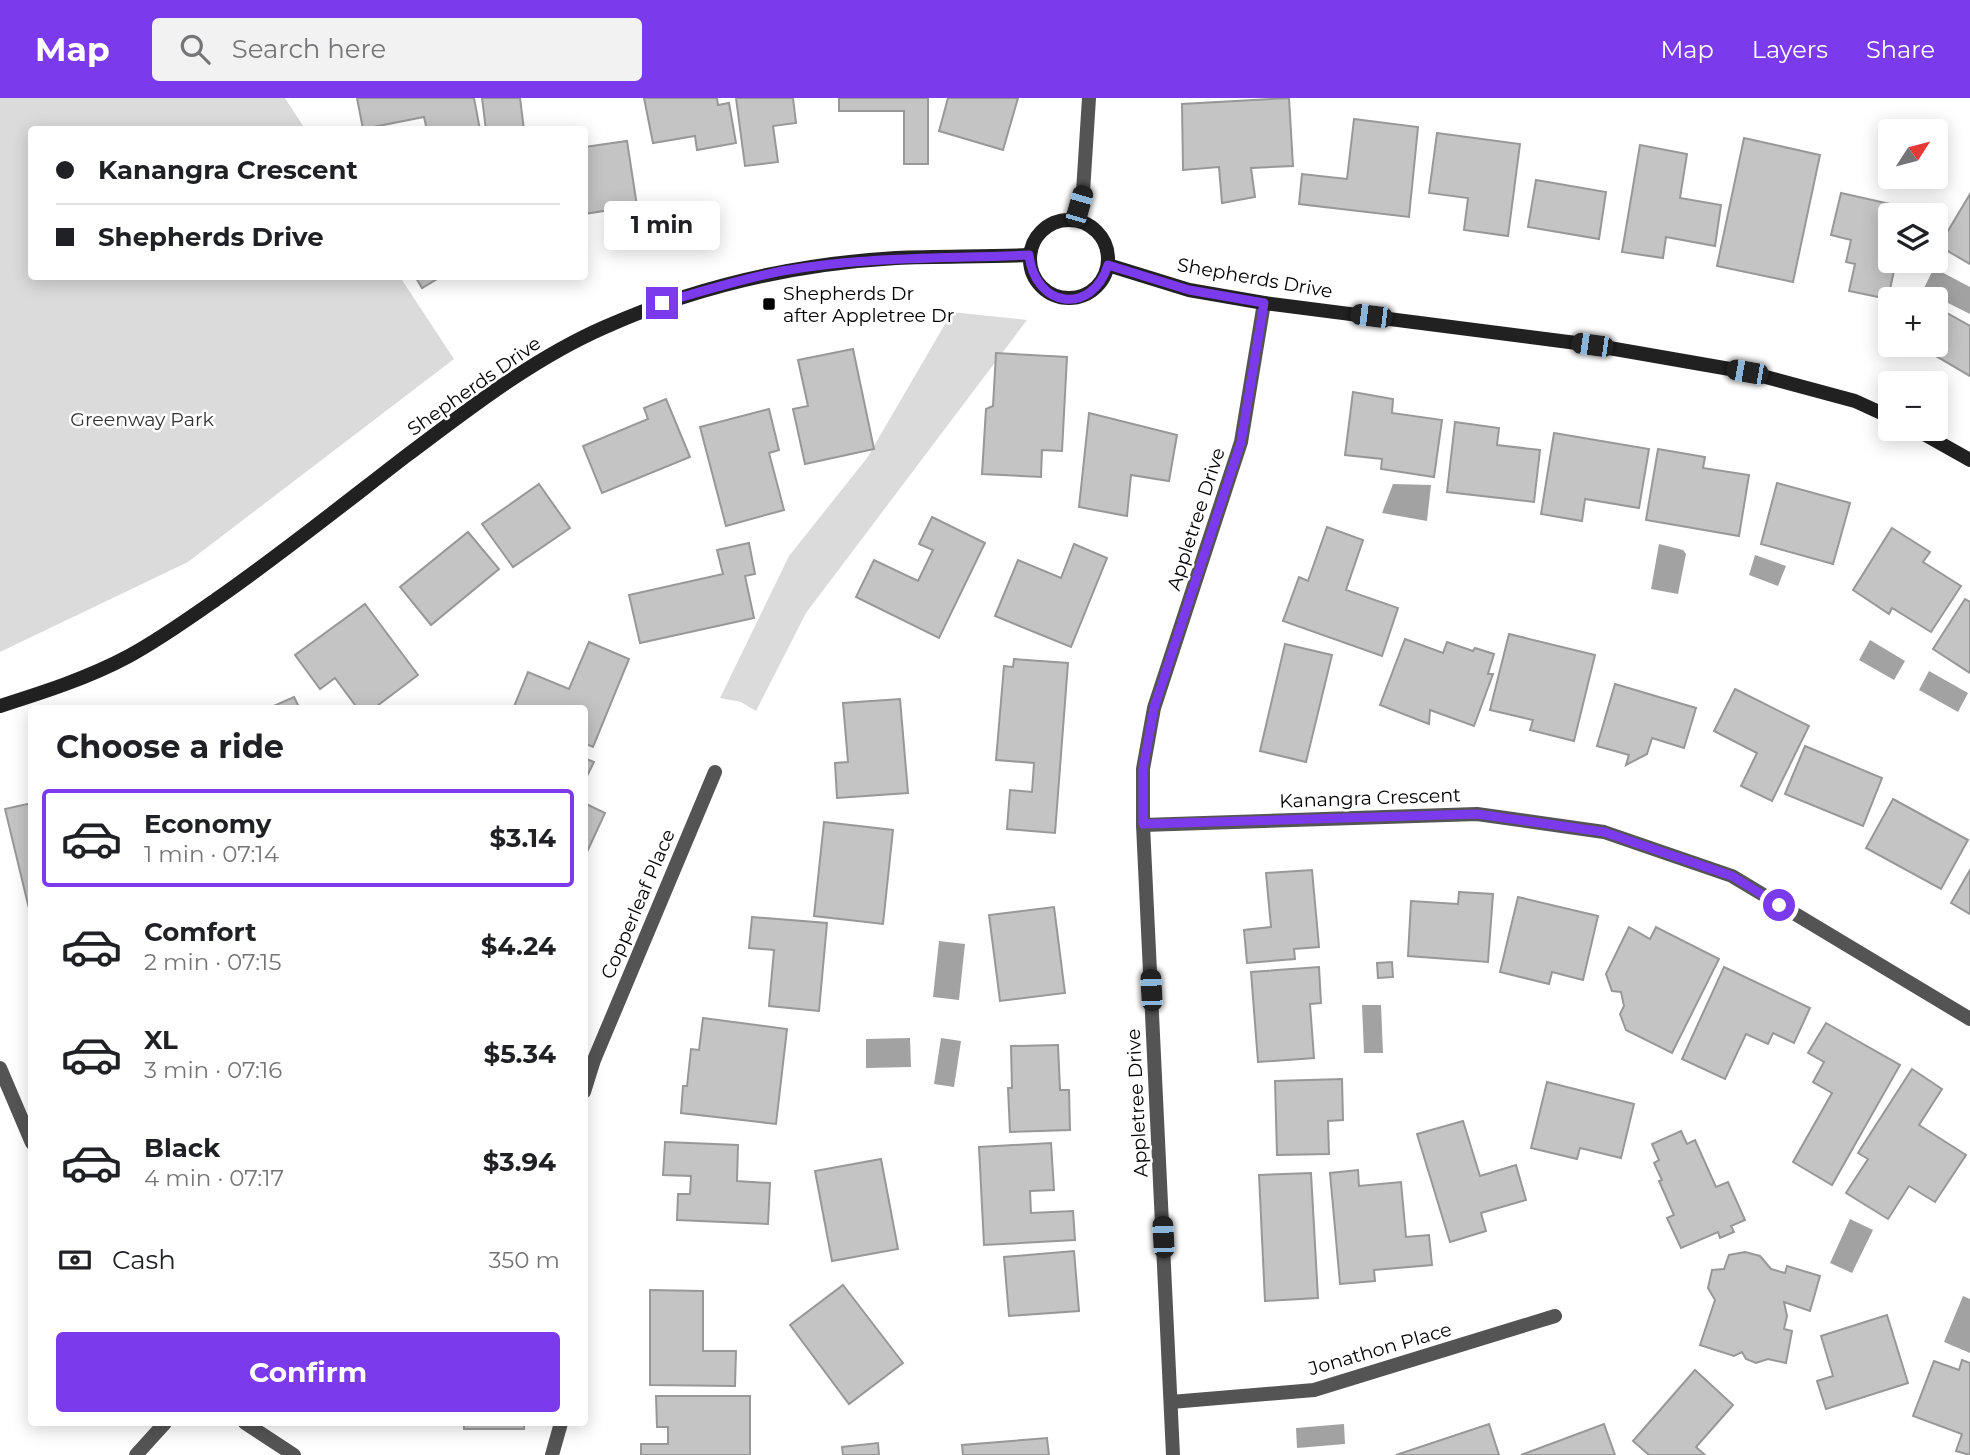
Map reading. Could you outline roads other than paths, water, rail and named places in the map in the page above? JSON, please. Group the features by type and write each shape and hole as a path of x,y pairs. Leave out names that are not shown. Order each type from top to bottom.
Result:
{"main road":[{"path":"1075,220 1097,231 1108,253 1108,265 1104,278 1095,289 1084,296 1071,299 1045,291 1036,281 1029,255 1040,232 1050,224 1075,220"},
{"name":"Shepherds Drive","path":"0,706 86,676 169,632 261,568 482,400 562,348 603,327 662,303 749,278 784,271 898,258 1029,255"},
{"name":"Shepherds Drive","path":"1108,265 1189,290 1264,303 1592,345 1747,372 1856,401 1878,411"},
{"path":"1936,441 1970,460"}],"street":[{"path":"1075,220 1083,192 1089,98"},
{"name":"Appletree Drive","path":"1173,1455 1143,824 1143,769 1154,708 1241,442 1264,303"},
{"name":"Copperleaf Place","path":"588,1079 715,772"},
{"name":"Kanangra Crescent","path":"1143,824 1477,814 1604,832 1732,876 1970,1019"},
{"path":"0,1068 28,1134"},
{"name":"Jonathon Place","path":"1171,1402 1314,1390 1555,1316"},
{"path":"136,1455 161,1426"},
{"path":"250,1426 294,1455"},
{"path":"552,1455 560,1426"}],"place":[{"name":"Shepherds Dr after Appletree Dr","path":"769,304"}],"park label":[{"name":"Greenway Park","path":"142,419"}]}
